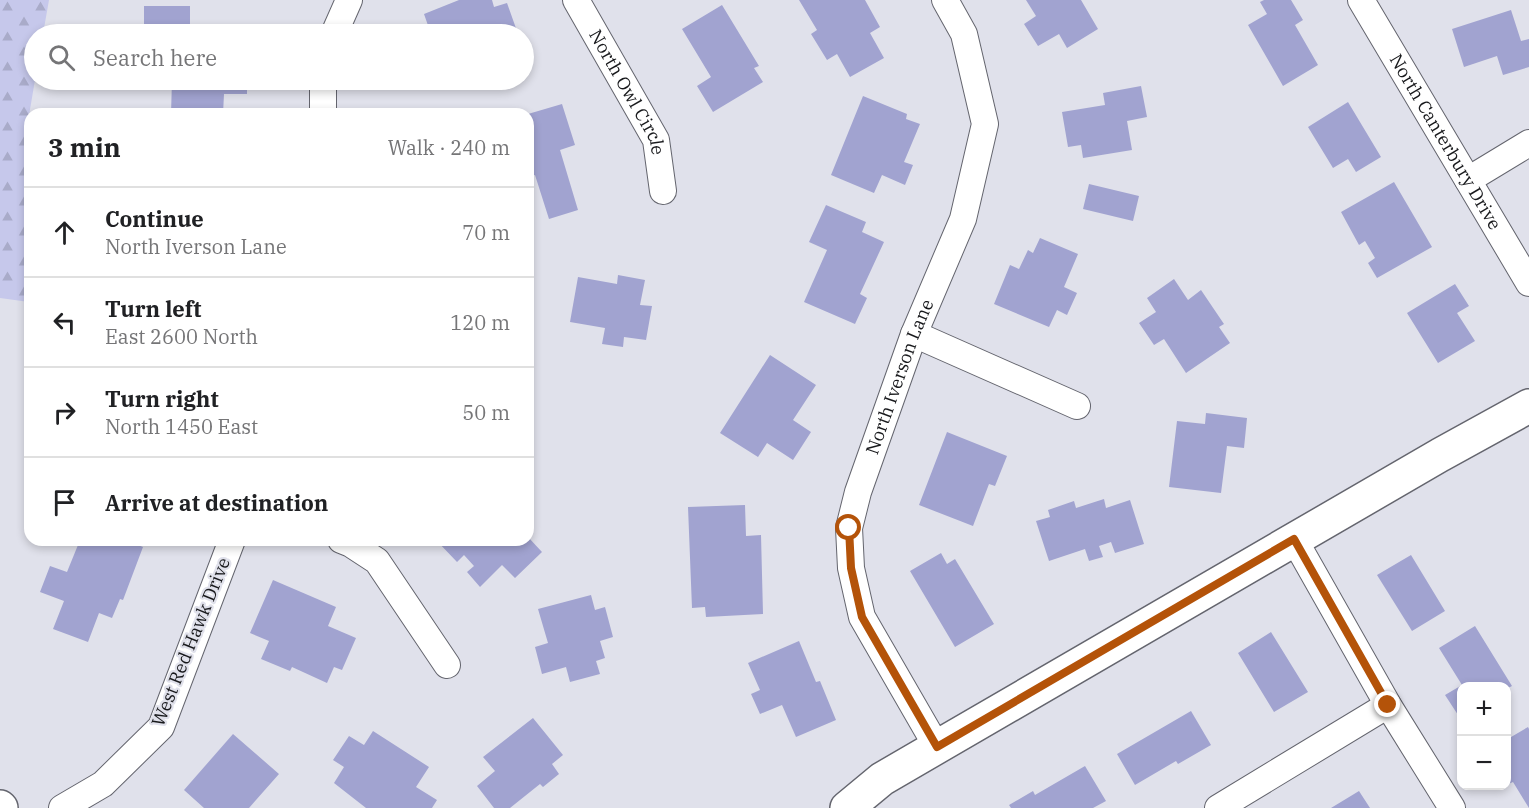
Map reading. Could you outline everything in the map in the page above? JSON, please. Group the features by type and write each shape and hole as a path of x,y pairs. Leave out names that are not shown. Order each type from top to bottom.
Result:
{"street":[{"path":"338,24 349,0"},
{"name":"North Owl Circle","path":"576,0 656,140 663,191"},
{"name":"North Iverson Lane","path":"937,747 862,617 851,568 849,528 858,492 914,334 963,219 986,124 964,34 945,0"},
{"name":"North Canterbury Drive","path":"1362,0 1529,283"},
{"path":"323,90 323,108"},
{"path":"1468,180 1529,143"},
{"path":"914,334 1077,406"},
{"path":"847,808 882,779 1294,539 1529,406"},
{"path":"1294,539 1388,705 1452,808"},
{"name":"West Red Hawk Drive","path":"62,808 103,784 161,727 230,546"},
{"path":"354,546 377,561 447,665"},
{"path":"1218,808 1388,705"}],"green space":[{"path":"0,0 49,0 45,24 24,24 24,90 33,90 30,108 24,108 24,301 0,298"}],"building":[{"path":"459,0 492,0 494,7 507,3 514,24 428,24 424,14"},
{"path":"799,0 865,0 880,27 870,33 884,58 850,77 837,54 827,60 811,34 817,30"},
{"path":"1026,0 1081,0 1098,29 1067,48 1059,34 1038,46 1024,24 1036,16"},
{"path":"1291,0 1303,20 1295,25 1318,65 1283,86 1248,25 1267,14 1260,2"},
{"path":"722,5 759,66 754,68 763,82 713,112 697,86 711,77 682,29"},
{"path":"144,6 190,6 190,24 144,24"},
{"path":"1511,10 1521,41 1529,39 1529,67 1503,75 1497,56 1464,67 1452,29"},
{"path":"1141,86 1147,117 1127,121 1132,150 1083,158 1081,145 1068,147 1062,112 1105,105 1103,93"},
{"path":"172,90 247,90 247,94 224,94 223,108 171,108"},
{"path":"863,96 907,114 906,119 920,124 904,162 913,165 905,185 882,175 874,193 831,175"},
{"path":"1348,102 1381,157 1356,172 1348,159 1333,168 1308,127"},
{"path":"562,104 575,145 560,150 578,210 549,219 534,175 534,112"},
{"path":"1394,182 1432,247 1377,278 1368,263 1375,258 1365,241 1359,245 1341,212"},
{"path":"1089,184 1139,196 1133,221 1083,209"},
{"path":"826,205 866,222 862,232 884,242 860,294 867,298 855,324 804,302 827,250 809,242"},
{"path":"1040,238 1078,254 1064,287 1077,293 1067,315 1057,310 1049,327 994,304 1010,265 1019,269 1028,250 1033,253"},
{"path":"618,275 645,280 640,305 652,306 646,340 624,337 623,347 602,344 605,328 570,322 578,277 617,284"},
{"path":"1174,279 1188,300 1201,290 1224,324 1219,327 1230,343 1186,373 1164,339 1154,345 1139,323 1156,312 1147,298"},
{"path":"1455,284 1469,306 1457,313 1475,341 1438,363 1407,313"},
{"path":"770,355 816,385 793,420 811,432 793,460 767,443 758,457 720,433"},
{"path":"1206,413 1247,418 1244,448 1227,446 1221,493 1169,487 1177,421 1205,424"},
{"path":"947,432 1007,456 995,486 989,484 973,526 919,505"},
{"path":"1104,499 1106,508 1130,500 1144,544 1115,553 1111,542 1099,546 1103,557 1089,561 1085,549 1049,561 1036,521 1050,517 1048,510 1074,501 1076,508"},
{"path":"745,505 746,536 761,535 763,614 706,617 705,607 692,608 688,507"},
{"path":"534,543 542,552 515,578 502,565 480,587 467,572 474,566 464,555 457,562 442,546 534,546"},
{"path":"78,546 143,547 123,600 120,599 112,618 99,613 88,642 53,629 64,601 40,592 50,566 67,572"},
{"path":"941,553 947,564 955,559 994,624 955,647 910,571"},
{"path":"1411,555 1445,611 1412,631 1377,575"},
{"path":"273,580 336,607 328,626 356,638 342,670 334,667 327,683 292,667 290,671 261,659 269,641 250,633"},
{"path":"591,595 595,610 605,607 613,637 600,641 605,658 596,661 600,674 570,682 566,667 542,674 535,647 548,643 538,609"},
{"path":"1475,626 1510,682 1460,682 1439,648"},
{"path":"1271,632 1308,692 1274,712 1238,653"},
{"path":"799,641 816,682 820,681 836,720 796,737 782,705 760,714 751,694 760,690 748,663"},
{"path":"1457,688 1457,713 1445,695"},
{"path":"1191,711 1211,745 1178,764 1176,761 1135,785 1117,754"},
{"path":"533,718 563,755 552,764 559,774 543,787 540,784 510,808 494,808 477,786 495,771 483,757"},
{"path":"1528,727 1529,808 1513,782 1511,783 1511,737"},
{"path":"373,731 429,767 416,787 437,800 432,808 366,808 334,783 344,767 333,760 349,736 364,745"},
{"path":"233,734 279,774 249,808 204,808 184,790"},
{"path":"1085,766 1106,801 1093,808 1011,808 1009,805 1033,791 1035,795"},
{"path":"1359,791 1370,808 1331,808"}],"route":[{"path":"849,528 851,568 862,617 937,747 1294,539 1388,705"}]}
